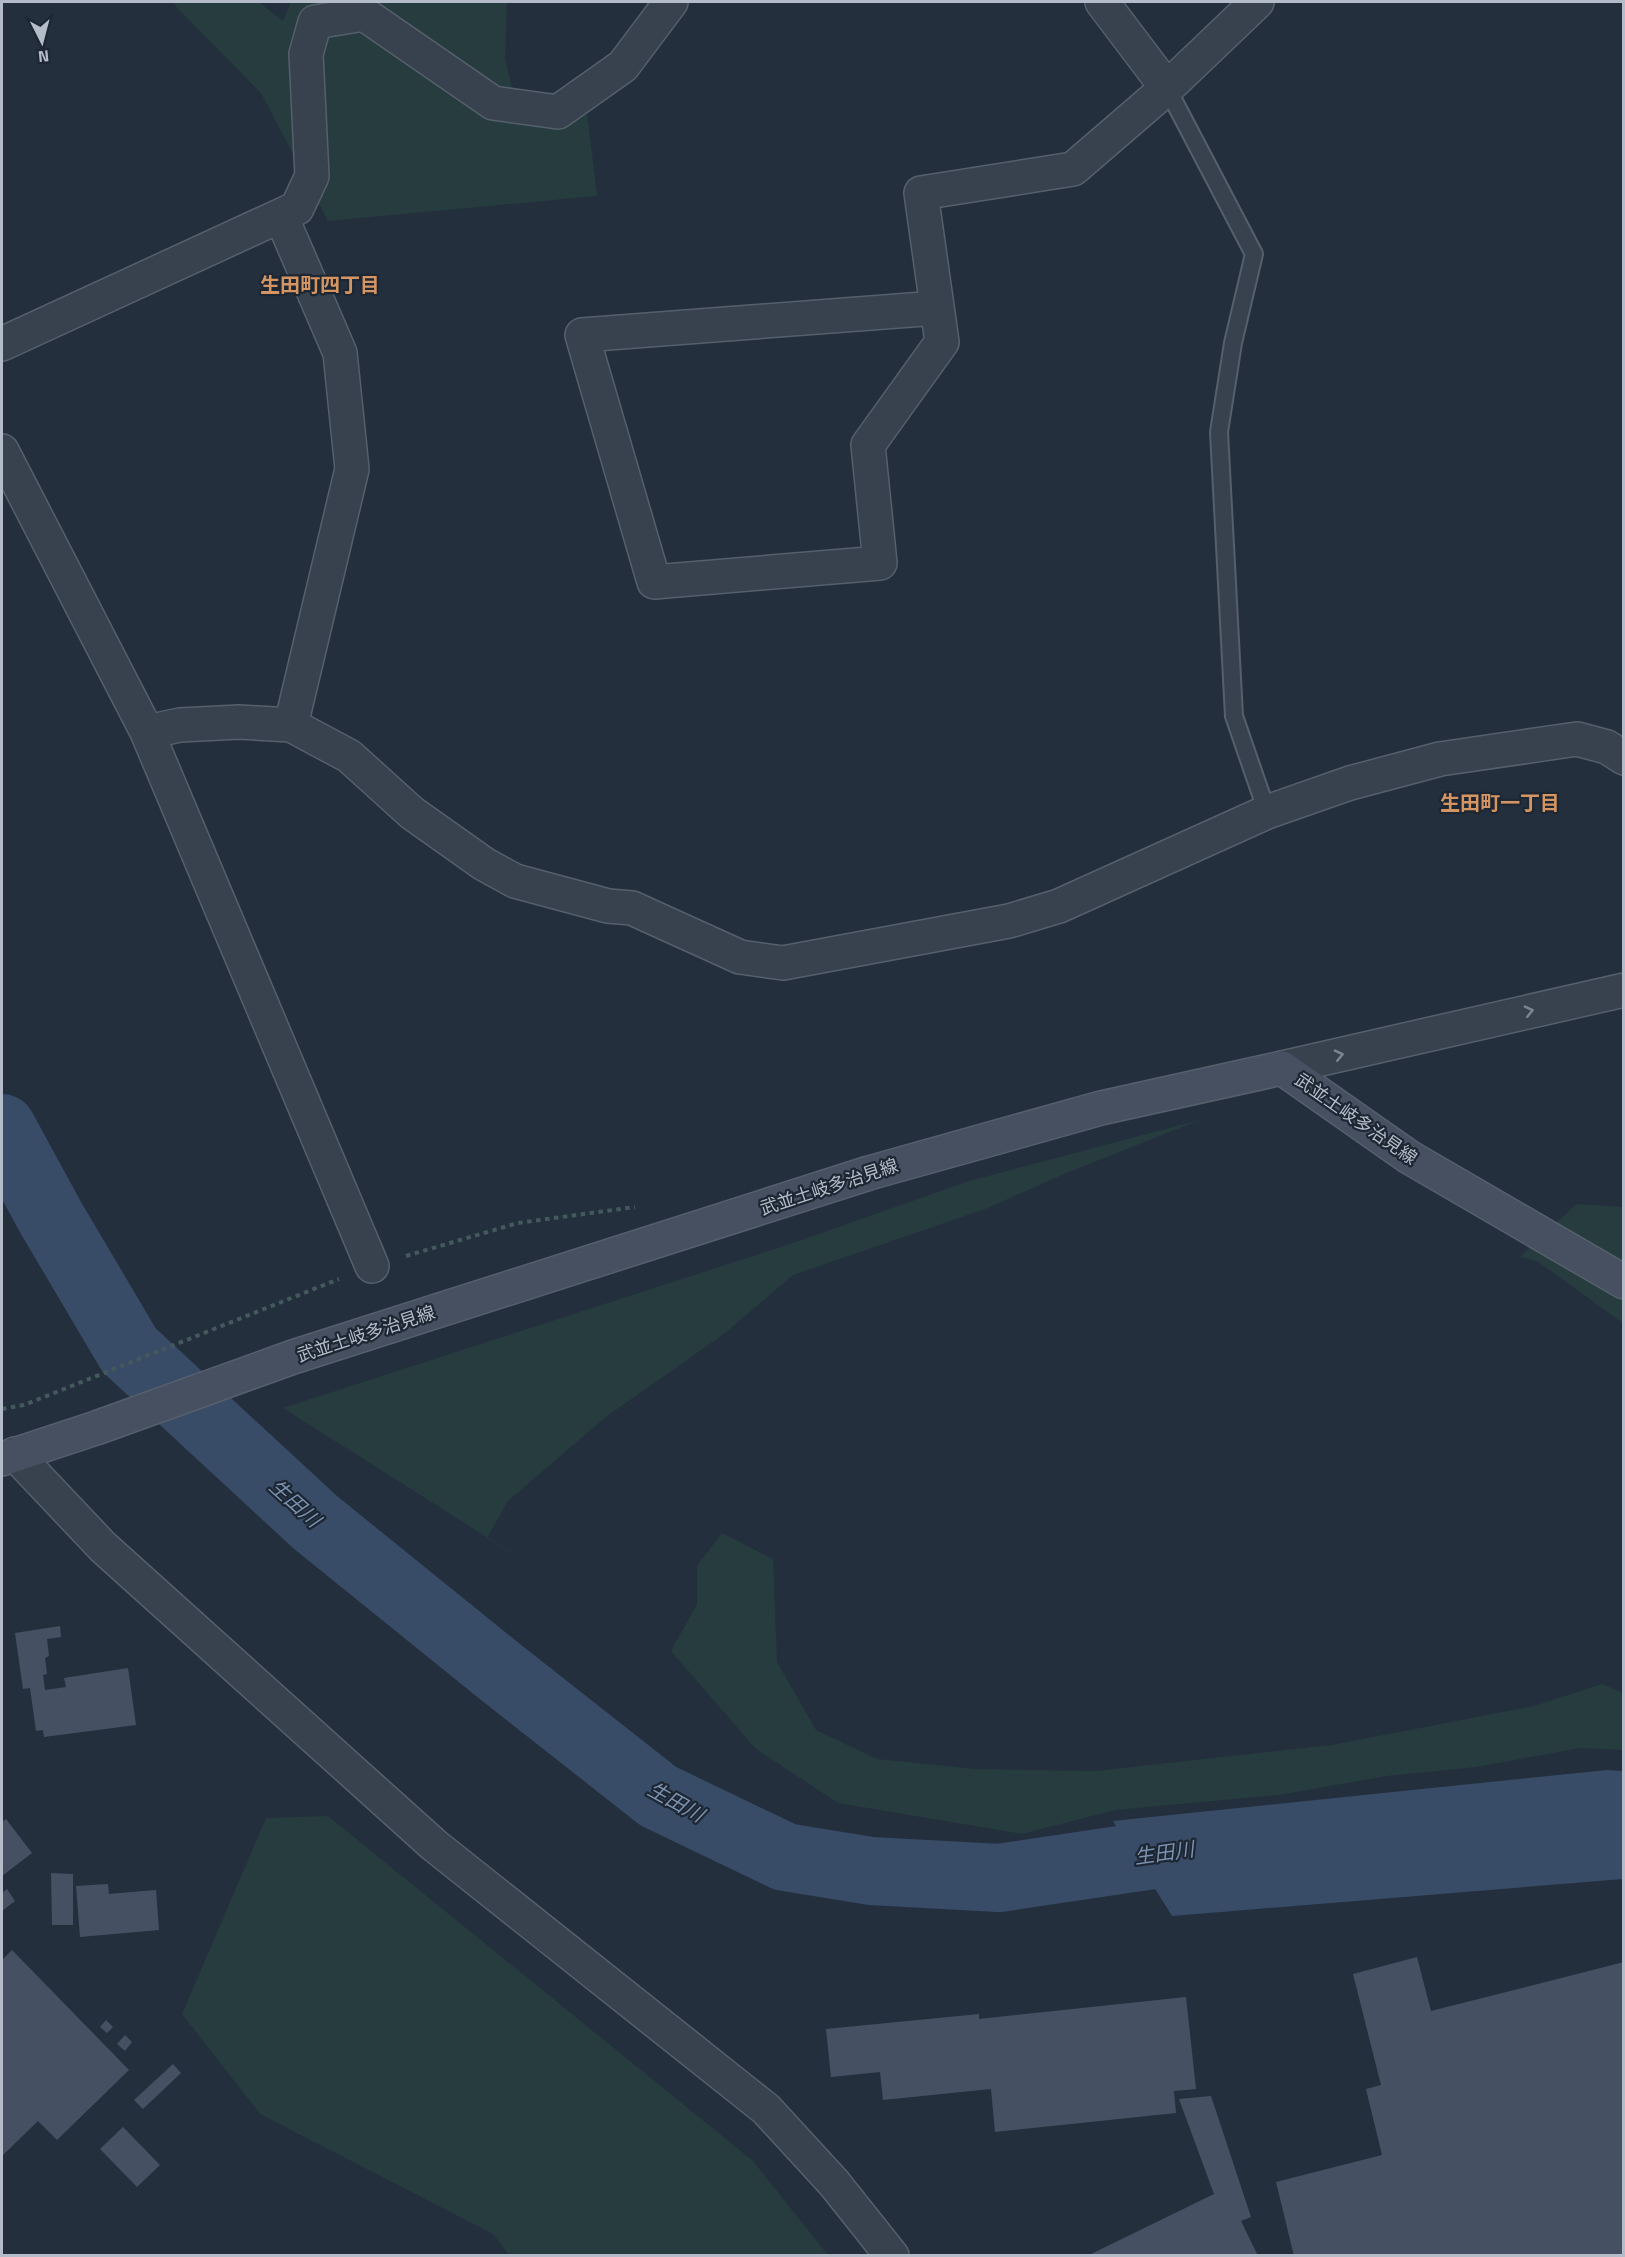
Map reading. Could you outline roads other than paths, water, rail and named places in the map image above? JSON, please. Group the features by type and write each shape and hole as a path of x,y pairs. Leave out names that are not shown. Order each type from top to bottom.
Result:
{"main road":[{"name":"武並土岐多治見線","path":"6,1454 96,1428 293,1357 869,1173 1101,1108 1282,1068 1409,1157 1623,1282"}],"street":[{"path":"2,344 297,208 312,176 306,54 315,22 364,15 493,104 558,112 623,66 671,2"},
{"path":"1102,2 1167,88"},
{"path":"937,308 582,335 654,582 880,563 868,445 942,342 921,193 1073,169 1167,88 1257,2"},
{"path":"281,216 340,352 352,469 291,725"},
{"path":"2,451 147,732 372,1266"},
{"path":"147,732 180,725 227,722 291,725 349,756 412,813 484,864 515,881 608,906 632,908 740,957 783,963 1009,921 1059,906 1267,812 1350,783 1440,759 1577,739 1607,747 1623,759"},
{"path":"1282,1068 1623,990"},
{"path":"6,1454 103,1547 434,1845 766,2109 834,2183 892,2256"}],"lane":[{"path":"1167,88 1254,254 1233,343 1219,432 1234,716 1267,812"}],"water":[{"path":"1607,1770 1623,1771 1623,1879 1172,1916 1113,1821"}],"waterway":[{"name":"生田川","path":"2,1128 51,1218 129,1350 315,1522 658,1796 785,1857 871,1871 999,1878 1227,1844"}],"district":[{"name":"生田町四丁目","path":"320,285"},
{"name":"生田町一丁目","path":"1500,803"}]}
